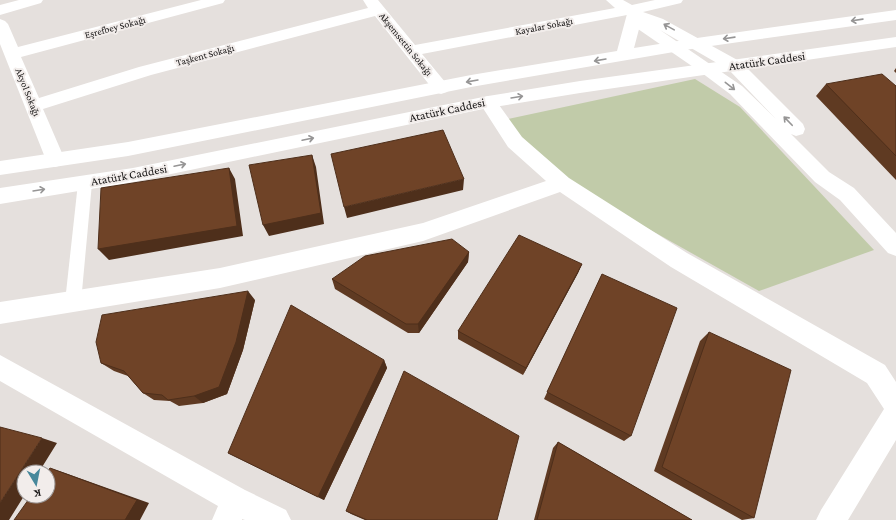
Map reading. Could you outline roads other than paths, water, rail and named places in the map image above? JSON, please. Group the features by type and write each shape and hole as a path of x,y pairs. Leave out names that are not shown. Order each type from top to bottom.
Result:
{"street":[{"path":"0,10 36,0"},
{"name":"Eşrefbey Sokağı","path":"0,71 15,61 218,0"},
{"path":"614,0 634,14 644,26 708,69 736,90 822,177 847,194 896,247"},
{"name":"Kayalar Sokağı","path":"412,51 634,14 676,0"},
{"name":"Akşemsettin Sokağı","path":"374,5 441,88"},
{"name":"Taşkent Sokağı","path":"33,106 145,71 374,5"},
{"path":"634,14 658,22 735,66 838,174 847,194"},
{"path":"624,56 634,14"},
{"path":"0,168 128,149 441,88 697,43 896,15"},
{"name":"Akyol Sokağı","path":"0,24 55,160"},
{"name":"Atatürk Caddesi","path":"0,196 141,173 488,102 580,87 896,42"},
{"path":"488,102 515,142 562,183 679,260 886,378 896,404"},
{"path":"0,313 220,278 423,232 562,183"},
{"path":"0,367 231,510 276,520"},
{"path":"831,520 896,415"}],"lane":[{"path":"73,302 85,183"}]}
